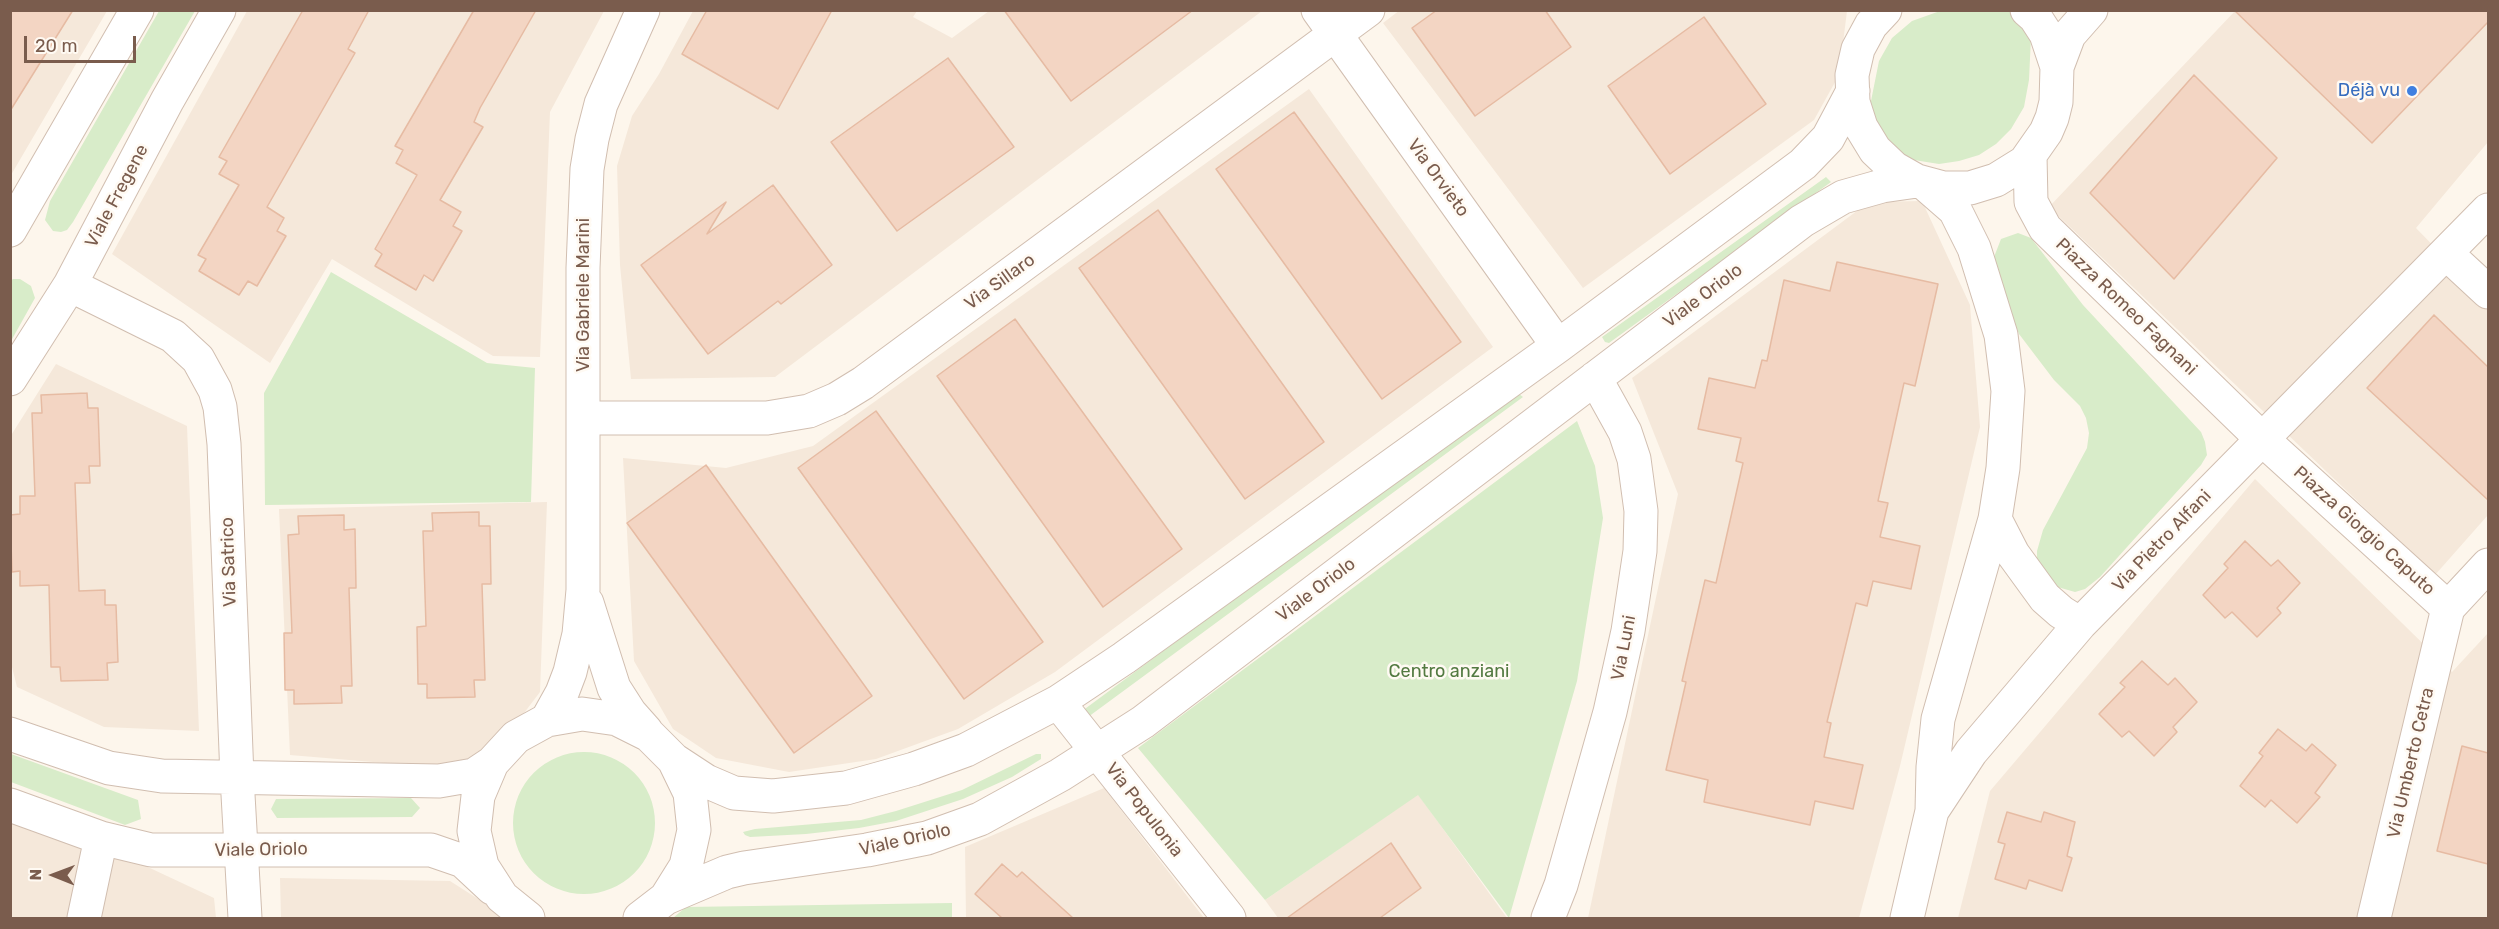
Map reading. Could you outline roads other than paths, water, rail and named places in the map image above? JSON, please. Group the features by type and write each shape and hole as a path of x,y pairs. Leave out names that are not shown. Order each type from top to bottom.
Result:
{"street":[{"path":"10,230 137,10"},
{"name":"Viale Fregene","path":"10,379 70,285 167,101 219,10"},
{"name":"Via Gabriele Marini","path":"547,720 562,693 570,672 579,634 583,590 584,234 592,139 609,83 643,10"},
{"name":"Via Sillaro","path":"584,418 746,419 788,415 824,406 873,375 1327,22 1368,10"},
{"path":"2027,10 2035,17 2046,34 2058,67"},
{"path":"1921,182 1943,188 1970,188 1996,180 2025,162 2046,132 2052,118 2056,102 2058,67 2069,35 2091,10"},
{"path":"1876,15 1858,49 1852,75 1853,102 1861,128 1875,150 1894,168 1921,182 1947,201 1967,232 1994,306 2001,335 2008,391 2003,468 1995,519 1938,719 1933,767 1932,811"},
{"name":"Via Orvieto","path":"1327,22 1558,346"},
{"path":"10,734 93,763 162,776 439,781 474,775 492,763 516,737 547,720 582,714 617,719 649,735 674,760 706,781 734,793 773,796 846,788 903,773 966,750 1058,702 1134,651 1558,346 1815,154 1836,125 1853,91"},
{"name":"Piazza Romeo Fagnani","path":"2030,156 2031,202 2045,228 2262,439"},
{"name":"Viale Oriolo","path":"666,898 727,872 744,868 867,850 936,836 980,819 1098,752 1143,722 1814,213 1853,194 1881,186 1921,182"},
{"name":"Via Pietro Alfani","path":"1907,918 1932,811 1971,752 2080,624 2488,210"},
{"path":"2447,254 2488,292"},
{"name":"Via Satrico","path":"70,285 173,336 198,359 220,407 224,444 245,918"},
{"name":"Via Luni","path":"1548,918 1564,874 1610,712 1628,631 1640,551 1641,511 1634,459 1625,432 1595,378"},
{"name":"Piazza Giorgio Caputo","path":"2262,439 2448,608 2488,565"},
{"path":"1995,519 2013,554 2045,598 2080,624"},
{"name":"Via Gabriele Marini","path":"583,590 614,688 630,713 649,735"},
{"name":"Via Umberto Cetra","path":"2374,918 2448,608"},
{"name":"Via Populonia","path":"1058,702 1229,918"},
{"path":"640,918 666,898 686,866 694,830 690,793 674,760"},
{"path":"492,763 478,796 474,831 482,866 502,897 528,918"},
{"name":"Viale Oriolo","path":"10,805 101,838 151,850 431,850 463,861 502,897"},
{"path":"84,918 101,838"}],"place":[{"name":"Déjà vu","path":"2412,91"}],"park label":[{"name":"Centro anziani","path":"1449,672"}]}
